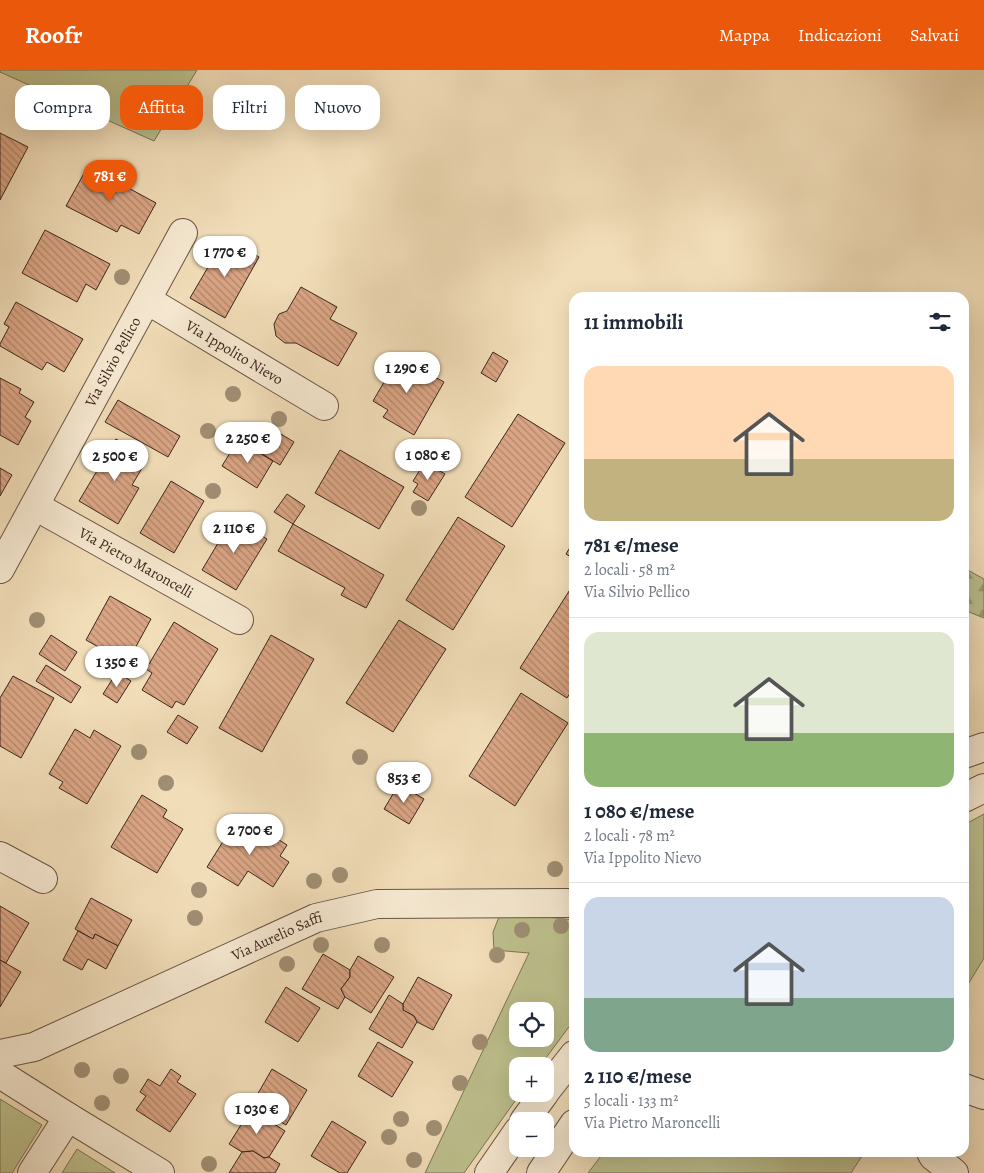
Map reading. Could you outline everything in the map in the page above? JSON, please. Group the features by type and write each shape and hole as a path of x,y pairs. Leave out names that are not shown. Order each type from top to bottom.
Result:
{"street":[{"name":"Via Silvio Pellico","path":"0,570 183,233"},
{"name":"Via Ippolito Nievo","path":"147,300 324,406"},
{"name":"Via Pietro Maroncelli","path":"35,506 239,620"},
{"path":"969,752 984,747"},
{"path":"969,796 984,788"},
{"path":"0,856 43,879"},
{"name":"Via Aurelio Saffi","path":"0,1054 34,1047 316,918 377,904 569,903"},
{"path":"554,1080 569,1061"},
{"path":"0,1074 160,1173"},
{"path":"969,1090 984,1095"},
{"path":"32,1173 68,1117"},
{"path":"541,1173 569,1131"},
{"path":"489,1173 509,1144"},
{"path":"934,1157 954,1173"}],"green space":[{"path":"0,70 197,70 188,85 120,85 120,126 110,121 110,85 29,85 0,72"},
{"path":"129,130 161,130 154,141"},
{"path":"969,571 984,579 984,618 969,612"},
{"path":"984,814 984,958 969,983 969,822"},
{"path":"501,912 569,919 569,1027 547,1057 509,1057 509,1102 514,1102 464,1173 425,1173 529,953 494,950 493,932"},
{"path":"0,1099 42,1125 12,1173 0,1173"},
{"path":"77,1149 115,1173 62,1173"},
{"path":"600,1157 861,1157 851,1173 588,1173"}],"building":[{"path":"0,133 28,147 0,200"},
{"path":"88,166 156,203 139,234 121,225 117,232 66,206"},
{"path":"45,230 110,264 96,290 86,284 77,302 22,273"},
{"path":"225,238 259,257 225,318 190,298"},
{"path":"301,287 337,307 330,319 357,333 338,366 296,343 285,343 276,336 274,324 279,314 287,311"},
{"path":"16,302 83,339 64,372 47,362 42,370 0,346 9,327 4,324"},
{"path":"493,352 508,361 496,382 481,373"},
{"path":"393,354 444,382 414,435 383,417 388,410 373,401 387,377 382,374"},
{"path":"0,378 21,389 19,393 34,402 25,417 31,421 18,445 0,435"},
{"path":"118,400 180,436 168,457 105,422"},
{"path":"518,414 565,443 512,527 465,497"},
{"path":"263,423 294,442 280,465 249,446"},
{"path":"116,439 148,458 132,485 139,488 118,524 79,501"},
{"path":"238,440 273,461 257,488 222,466"},
{"path":"340,450 404,487 379,529 315,493"},
{"path":"425,462 445,474 428,501 413,492 418,484 413,481"},
{"path":"0,468 12,475 0,496"},
{"path":"171,481 204,501 174,553 140,533"},
{"path":"287,494 305,506 293,524 274,512"},
{"path":"458,517 505,546 453,630 406,600"},
{"path":"233,518 267,539 236,590 202,570"},
{"path":"293,524 384,575 366,608 341,595 345,588 278,551"},
{"path":"569,591 569,695 567,698 520,668"},
{"path":"110,596 151,619 127,663 86,640"},
{"path":"399,620 446,649 393,732 346,703"},
{"path":"174,622 218,649 184,705 176,701 172,708 142,690 152,673 146,669"},
{"path":"51,635 77,652 65,671 39,654"},
{"path":"271,635 314,659 262,752 219,728"},
{"path":"46,665 81,687 71,703 36,681"},
{"path":"117,672 131,681 117,703 103,694"},
{"path":"13,676 54,698 21,758 0,746 0,698"},
{"path":"521,693 568,723 515,806 469,776"},
{"path":"178,715 198,727 187,744 167,732"},
{"path":"75,729 90,738 94,730 121,746 87,804 59,788 63,782 49,774"},
{"path":"399,784 424,799 409,824 384,809"},
{"path":"142,795 167,810 163,817 183,829 157,873 111,847"},
{"path":"234,824 248,833 254,824 287,845 280,856 289,862 273,887 248,871 238,886 207,867"},
{"path":"91,898 132,920 118,946 95,934 93,939 75,929"},
{"path":"0,906 29,923 6,963 0,960"},
{"path":"78,931 93,939 95,934 118,946 106,969 88,959 82,970 63,960"},
{"path":"323,954 350,970 350,977 341,989 345,997 338,1009 302,989"},
{"path":"358,956 394,977 371,1013 345,997 341,989 350,977 350,970"},
{"path":"0,960 21,972 0,1007"},
{"path":"418,977 452,995 433,1030 417,1022 414,1016 403,1010 403,1004"},
{"path":"286,987 320,1008 298,1042 265,1022"},
{"path":"389,995 403,1004 403,1010 414,1016 417,1022 402,1048 369,1029"},
{"path":"378,1042 413,1062 392,1097 358,1076"},
{"path":"171,1069 181,1076 177,1082 196,1094 170,1132 136,1110 146,1096 140,1092 148,1079 160,1086"},
{"path":"272,1069 307,1090 286,1125 252,1104"},
{"path":"251,1109 285,1131 269,1157 264,1158 253,1151 242,1152 229,1144"},
{"path":"332,1121 366,1142 347,1173 340,1173 311,1156"},
{"path":"253,1151 264,1158 269,1157 280,1164 275,1173 229,1173 242,1152"}]}
